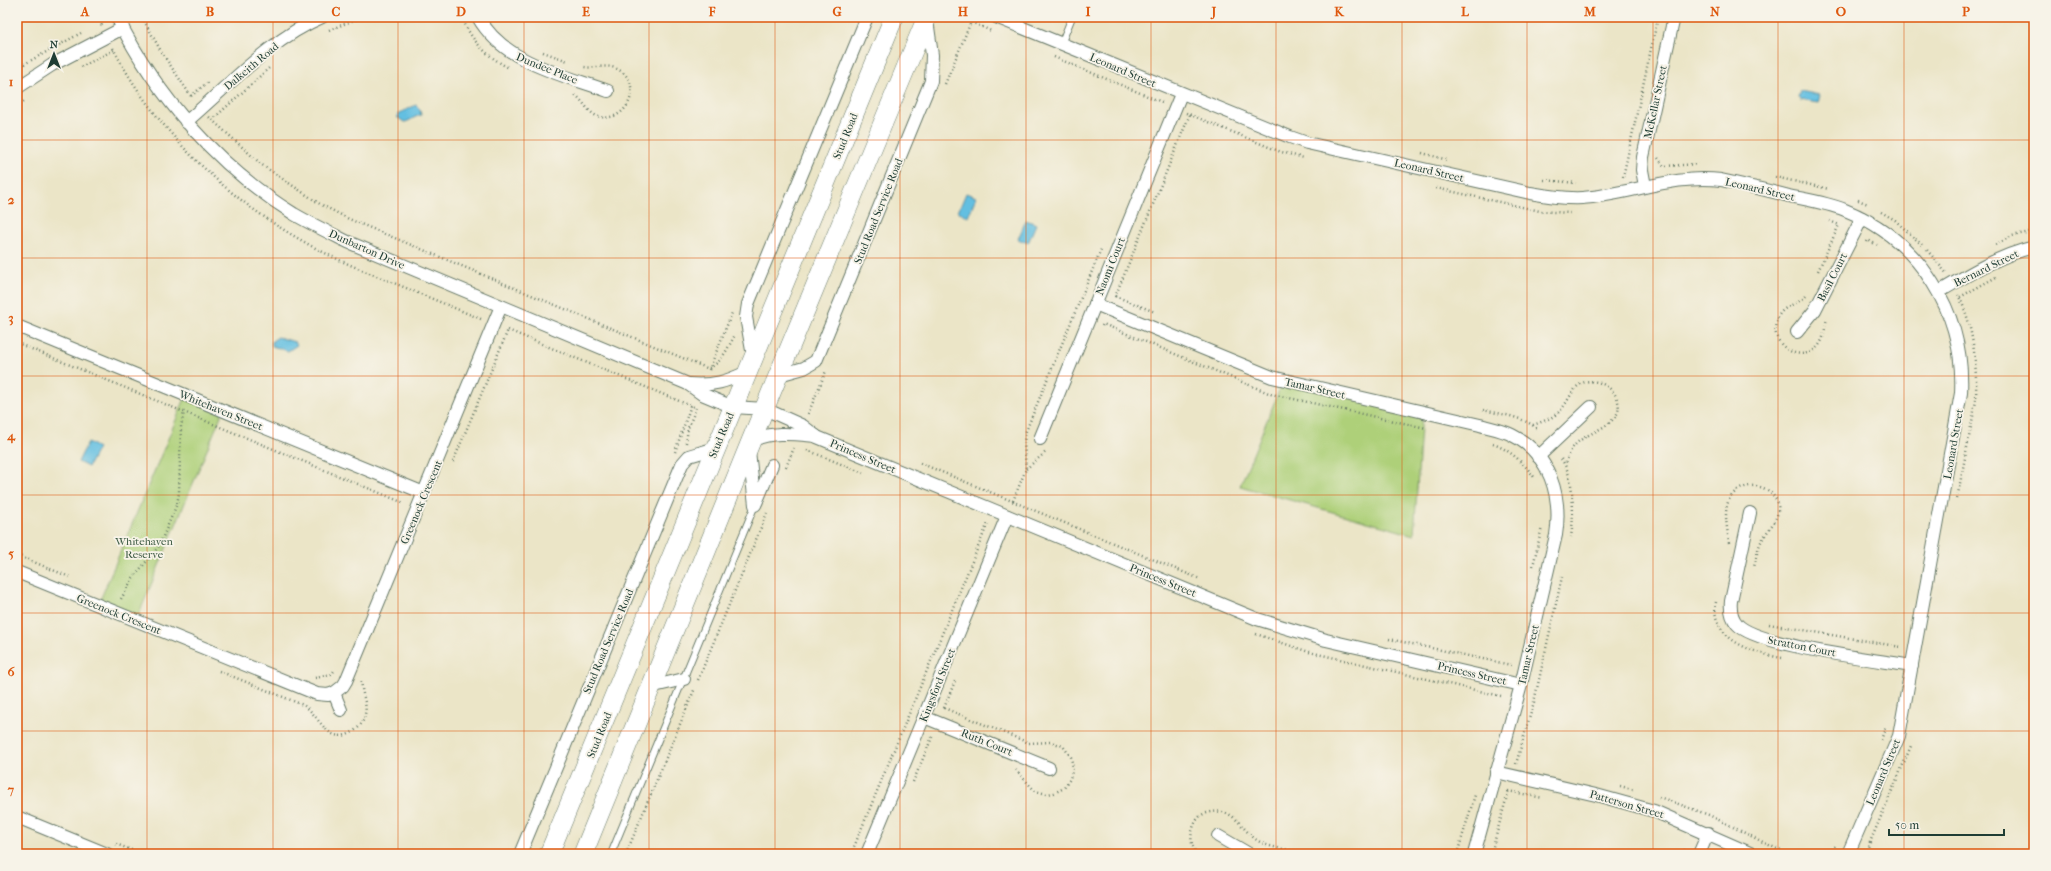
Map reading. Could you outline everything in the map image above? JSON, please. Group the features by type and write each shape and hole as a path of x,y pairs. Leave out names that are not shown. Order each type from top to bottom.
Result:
{"main road":[{"name":"Stud Road","path":"549,854 894,17"},
{"path":"583,854 650,687 927,18"}],"street":[{"name":"Dunbarton Drive","path":"117,17 146,69 186,122 230,165 294,214 375,254 688,384 702,394 733,407 765,409"},
{"name":"Dalkeith Road","path":"186,122 280,42 297,30 322,17"},
{"name":"Dundee Place","path":"478,17 490,35 510,52 541,67 608,91"},
{"path":"751,365 746,317 750,299 867,17"},
{"name":"Leonard Street","path":"996,17 1262,127 1307,143 1530,193 1582,198 1645,186 1694,179 1721,180 1831,206 1862,218 1890,234 1904,246 1922,267 1939,292 1949,315 1961,362 1961,393 1897,742 1848,854"},
{"name":"McKellar Street","path":"1645,186 1642,170 1643,157 1674,17"},
{"name":"Stud Road Service Road","path":"779,375 804,368 816,361 931,81 932,55 927,18"},
{"path":"17,88 52,65 123,28"},
{"name":"Naomi Court","path":"1040,439 1181,94"},
{"name":"Basil Court","path":"1797,332 1815,310 1862,218"},
{"name":"Bernard Street","path":"1939,292 1994,262 2009,255 2034,247"},
{"name":"Tamar Street","path":"1095,304 1272,377 1505,432 1524,443 1545,466 1554,485 1558,516 1556,535 1521,685 1474,854"},
{"name":"Greenock Crescent","path":"17,572 317,694 334,694 346,681 501,306"},
{"name":"Whitehaven Street","path":"17,326 424,493"},
{"name":"Dunbarton Drive","path":"688,384 705,385 720,383 751,365"},
{"path":"1538,457 1592,406"},
{"name":"Princess Street","path":"765,409 803,426 817,436 1007,516 1277,626 1326,640 1521,685"},
{"name":"Princess Street","path":"750,444 762,436 775,434 817,436"},
{"path":"750,444 755,505"},
{"path":"685,459 692,455 716,448"},
{"name":"Stud Road Service Road","path":"520,854 685,459"},
{"path":"755,505 772,465"},
{"name":"Stratton Court","path":"1750,513 1731,601 1731,614 1737,625 1744,630 1771,641 1912,666"},
{"name":"Kingsford Street","path":"867,854 1007,516"},
{"path":"650,687 684,679"},
{"path":"334,694 341,710"},
{"name":"Ruth Court","path":"924,717 1049,768"},
{"name":"Patterson Street","path":"1496,772 1623,802 1661,813 1752,854"},
{"path":"17,817 107,854"},
{"path":"1699,854 1708,833"},
{"path":"1218,836 1239,850 1249,854"}],"lane":[{"path":"1061,44 1072,17"},
{"path":"611,854 755,505"}],"path":[{"path":"98,17 101,23"},
{"path":"142,17 162,53 191,96"},
{"path":"322,33 362,17"},
{"path":"973,17 971,22 993,32"},
{"path":"1616,178 1623,177 1658,17"},
{"path":"1764,17 1772,17"},
{"path":"75,70 114,50"},
{"path":"1052,56 1162,102"},
{"path":"274,64 212,120 262,165 291,186 320,204 366,227 709,369 716,366 746,317"},
{"path":"17,108 27,99"},
{"path":"1158,314 1115,296 1190,114"},
{"path":"1415,152 1450,160"},
{"path":"1658,154 1658,161 1664,166 1702,164"},
{"path":"1771,176 1834,191"},
{"path":"1541,180 1581,183"},
{"path":"1855,198 1872,206"},
{"path":"1878,210 1895,220 1910,232 1945,271"},
{"path":"1868,240 1879,246"},
{"path":"1959,297 2000,275"},
{"path":"1103,324 1271,394 1432,429"},
{"path":"450,469 508,330 696,408 687,433 685,459"},
{"path":"17,343 404,503 401,510"},
{"path":"1476,409 1514,418 1533,425 1538,430"},
{"path":"121,599 133,578 157,550 177,504 179,493 181,426 184,412"},
{"path":"1491,443 1511,452 1528,469 1537,482"},
{"path":"784,472 795,445"},
{"path":"1561,459 1566,464"},
{"path":"917,462 1201,580"},
{"path":"1728,547 1726,510 1729,499 1735,492 1750,486 1769,491 1778,503 1778,514 1760,545 1753,569"},
{"path":"626,854 770,507"},
{"path":"850,854 988,523"},
{"path":"1532,572 1543,523"},
{"path":"17,555 73,578"},
{"path":"114,596 128,602"},
{"path":"1717,597 1715,609 1716,618 1720,628 1728,636 1752,650 1786,659"},
{"path":"1766,623 1901,647 1902,639"},
{"path":"1385,638 1511,665 1513,657"},
{"path":"217,670 303,705 312,712 325,730 342,735 354,732 364,719 366,708 361,687 365,674"},
{"path":"308,675 318,678 331,675 335,670"},
{"path":"1880,744 1886,721"},
{"path":"1491,854 1508,791 1545,799"},
{"path":"1831,854 1838,840"}],"green space":[{"path":"1283,381 1422,412 1414,535 1240,486"},
{"name":"Whitehaven Reserve","path":"186,396 223,411 136,621 98,605"}],"water":[{"path":"1800,91 1820,95 1818,103 1800,100 1798,98"},
{"path":"416,105 420,110 421,115 404,122 397,117 398,114"},
{"path":"966,193 976,197 968,217 958,212"},
{"path":"1026,220 1036,224 1028,243 1018,239"},
{"path":"278,337 295,342 297,345 288,351 272,346 272,341"},
{"path":"88,442 98,448 88,467 78,462"}]}
